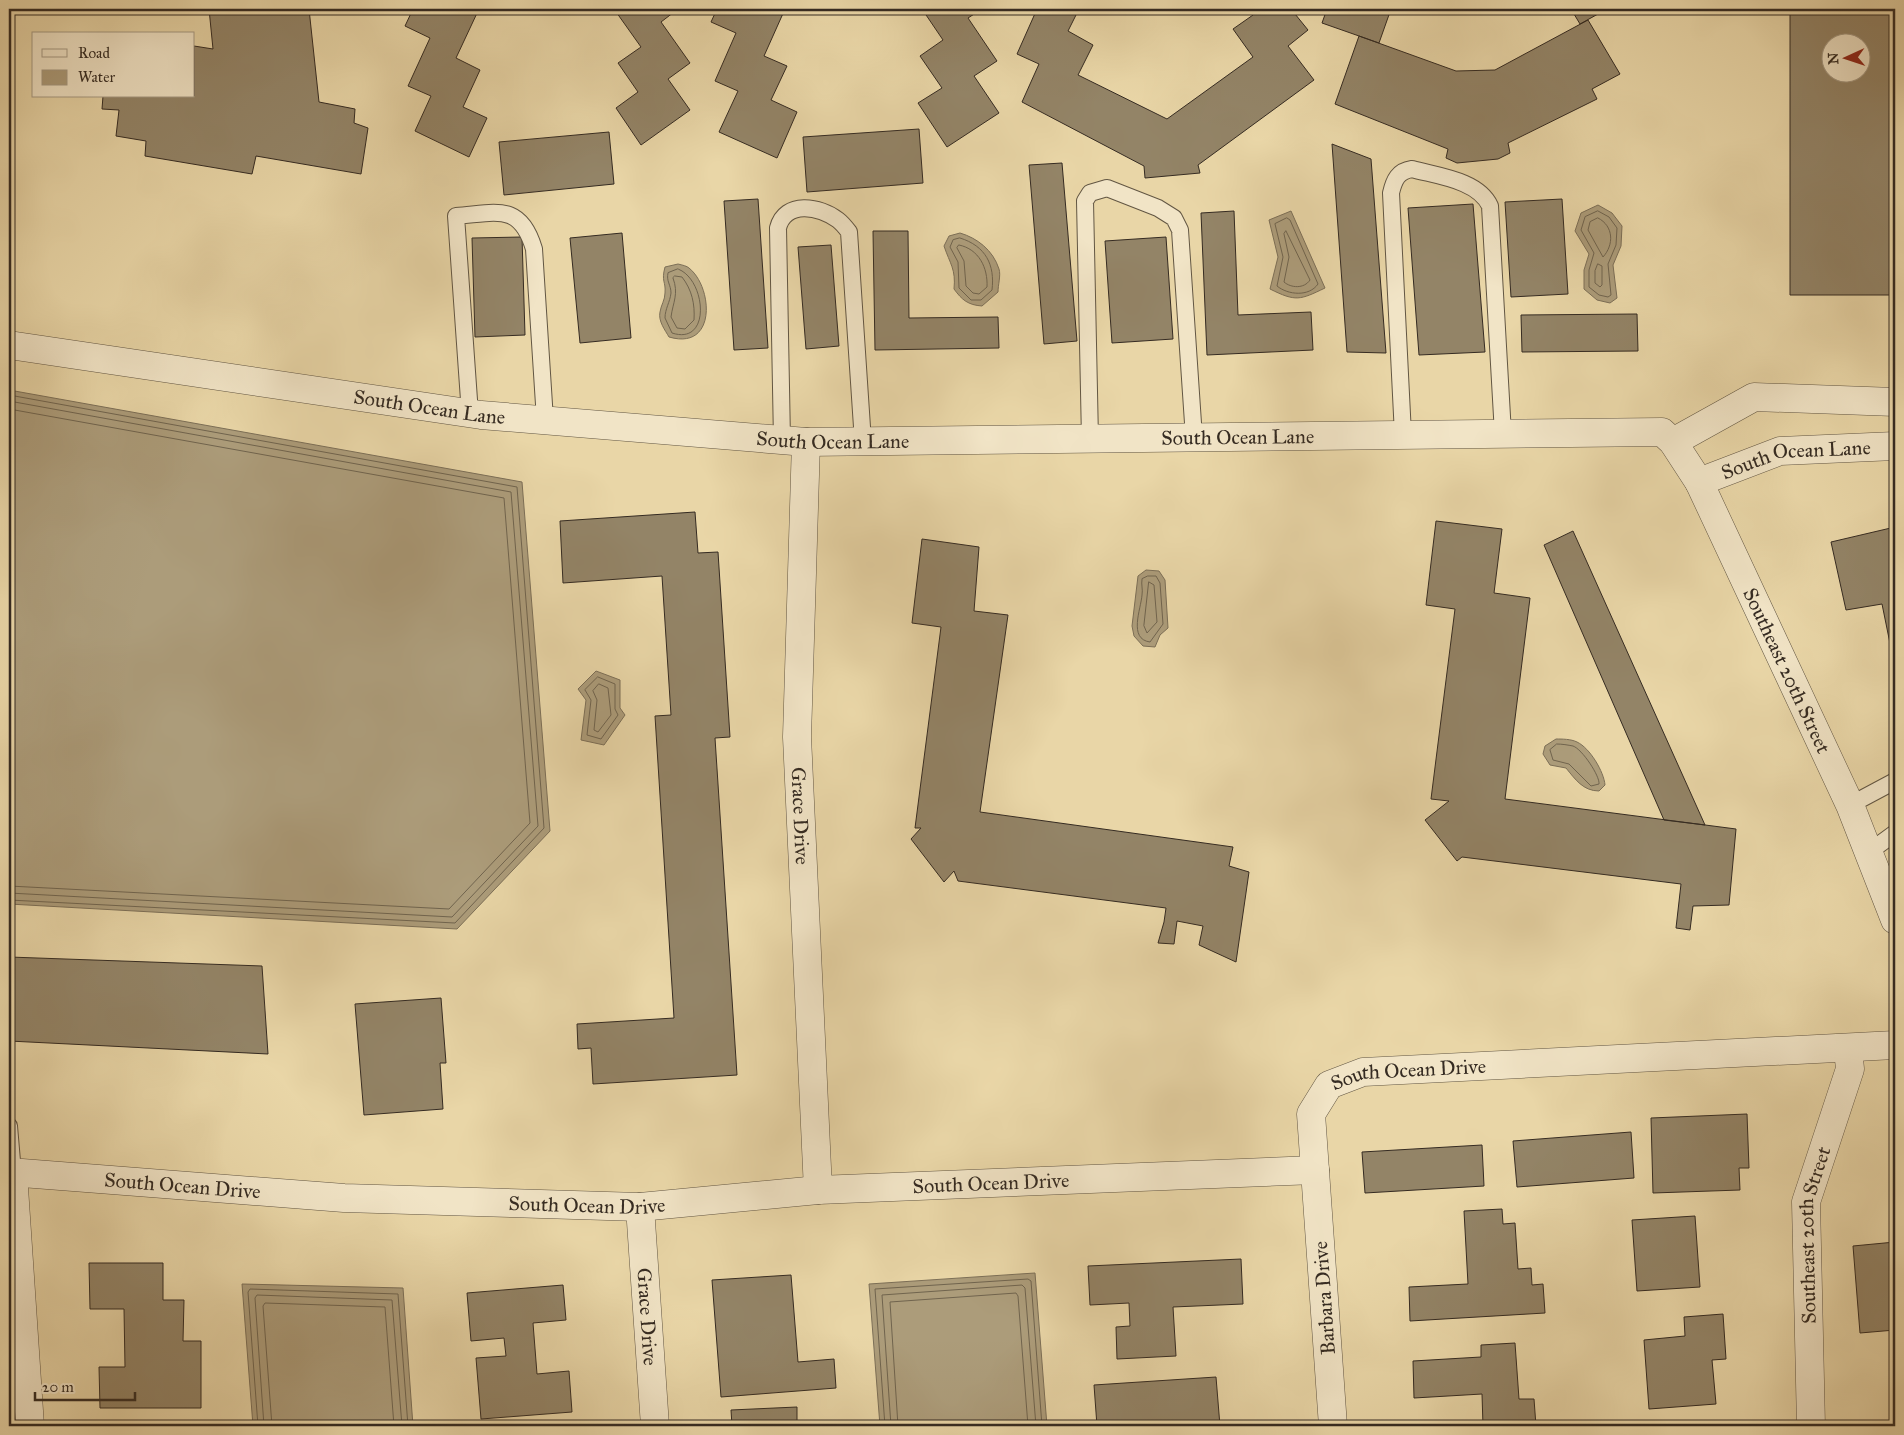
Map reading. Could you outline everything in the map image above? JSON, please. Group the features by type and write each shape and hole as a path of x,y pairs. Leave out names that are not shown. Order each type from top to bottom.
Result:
{"street":[{"name":"South Ocean Lane","path":"9,344 470,414 794,441 863,442 1503,434 1667,437 1754,397 1895,402"},
{"name":"Southeast 20th Street","path":"1667,437 1699,482 1850,805 1895,920"},
{"name":"Grace Drive","path":"794,441 797,737 818,1190"},
{"name":"South Ocean Lane","path":"1699,482 1780,451 1895,446"},
{"name":"South Ocean Drive","path":"11,1172 344,1198 640,1207 818,1190 1315,1170 1311,1114 1329,1085 1363,1072 1848,1049 1895,1045"},
{"name":"Southeast 20th Street","path":"1812,1426 1806,1202 1850,1069 1848,1049"},
{"name":"Barbara Drive","path":"1315,1170 1333,1426"},
{"path":"11,1172 30,1426"},
{"name":"Grace Drive","path":"640,1207 655,1426"}],"lane":[{"path":"1403,435 1391,193 1398,175 1404,170 1412,169 1476,189 1485,195 1490,206 1503,434"},
{"path":"1090,439 1085,201 1090,193 1108,188 1158,208 1174,218 1180,230 1194,438"},
{"path":"794,441 778,228 781,217 787,211 800,208 839,220 849,232 863,442"},
{"path":"470,414 456,216 507,214 519,219 529,231 534,249 546,420"},
{"path":"1850,805 1895,781"},
{"path":"1868,852 1895,833"},
{"path":"9,1126 11,1172"}],"water":[{"path":"1598,205 1612,213 1622,226 1621,246 1613,265 1617,298 1610,303 1597,300 1584,289 1584,270 1589,254 1575,231 1581,213"},
{"path":"1291,211 1325,288 1298,298 1292,298 1270,289 1278,257 1269,220"},
{"path":"960,233 984,246 993,256 999,269 998,292 982,306 966,301 954,289 953,271 944,246 949,236"},
{"path":"678,264 688,267 697,277 703,289 706,302 706,315 703,326 696,335 685,339 669,337 660,319 665,296 663,276 665,267"},
{"path":"9,390 522,482 550,831 457,929 9,904"},
{"path":"1146,570 1159,571 1165,580 1168,628 1160,635 1155,647 1143,646 1134,636 1132,626 1138,576"},
{"path":"596,671 620,680 620,708 625,715 604,745 581,740 586,700 578,689"},
{"path":"1556,739 1577,742 1587,749 1599,767 1604,780 1605,785 1599,791 1584,787 1566,768 1550,765 1543,754 1545,746"},
{"path":"1035,1273 1047,1426 880,1426 869,1284"},
{"path":"242,1284 403,1288 413,1426 253,1426"}],"building":[{"path":"209,9 309,9 319,102 355,109 354,123 368,128 361,174 256,156 252,174 145,156 146,141 116,136 119,110 102,109 103,98 195,98 195,46 213,49"},
{"path":"413,9 473,9 478,11 456,58 480,70 463,107 487,118 469,157 415,131 431,96 408,86 430,38 405,26"},
{"path":"614,9 678,9 661,22 690,63 668,79 690,110 641,145 616,108 638,92 618,63 641,47"},
{"path":"717,9 785,9 764,56 787,66 771,100 797,112 777,158 719,132 738,91 715,81 736,33 711,22"},
{"path":"922,9 982,9 968,18 997,61 974,76 999,113 947,147 918,103 942,88 920,56 943,40"},
{"path":"1037,9 1079,9 1068,31 1093,45 1078,75 1167,119 1253,57 1233,29 1253,15 1249,9 1291,9 1308,30 1288,46 1314,80 1198,165 1200,173 1145,178 1144,166 1022,102 1039,64 1017,54"},
{"path":"1327,9 1391,9 1379,43 1322,23"},
{"path":"1571,9 1607,9 1580,24"},
{"path":"1790,9 1895,9 1895,295 1790,295"},
{"path":"1588,20 1620,74 1592,89 1597,99 1508,143 1510,153 1498,159 1457,163 1446,158 1448,149 1335,104 1359,36 1456,71 1495,70"},
{"path":"919,129 923,183 807,192 803,137"},
{"path":"609,132 614,184 504,195 499,142"},
{"path":"1332,144 1371,159 1386,353 1347,352"},
{"path":"1062,163 1077,341 1044,344 1029,165"},
{"path":"758,199 768,348 734,350 724,201"},
{"path":"1562,199 1568,294 1511,297 1505,202"},
{"path":"1473,204 1485,352 1419,355 1408,208"},
{"path":"1234,211 1238,315 1311,312 1313,350 1207,355 1201,213"},
{"path":"873,231 908,231 909,318 998,317 999,348 875,350"},
{"path":"622,233 631,338 580,343 570,238"},
{"path":"522,237 525,335 475,337 472,238"},
{"path":"1166,237 1173,339 1112,343 1105,241"},
{"path":"831,245 839,346 806,349 798,247"},
{"path":"1637,314 1638,351 1522,352 1521,315"},
{"path":"695,512 698,553 718,552 730,737 715,738 737,1075 593,1084 591,1048 578,1049 577,1024 674,1018 655,716 671,715 662,576 563,583 560,521"},
{"path":"1436,521 1502,529 1494,593 1530,598 1505,799 1736,829 1729,905 1693,906 1690,930 1676,928 1681,884 1462,857 1457,861 1425,820 1449,801 1431,799 1455,609 1426,605"},
{"path":"1895,527 1895,668 1882,604 1846,610 1831,542"},
{"path":"1573,531 1705,825 1664,820 1544,545"},
{"path":"922,539 979,547 974,611 1008,615 980,812 1233,847 1229,866 1249,872 1236,962 1199,945 1203,926 1177,921 1174,944 1158,943 1166,908 958,881 954,871 944,882 911,839 921,828 915,828 941,627 912,623"},
{"path":"9,957 262,966 268,1054 9,1041"},
{"path":"441,998 446,1063 440,1063 443,1109 364,1115 355,1004"},
{"path":"1747,1114 1749,1168 1739,1168 1740,1190 1653,1193 1651,1118"},
{"path":"1631,1132 1634,1178 1517,1187 1513,1141"},
{"path":"1482,1145 1484,1186 1365,1193 1362,1152"},
{"path":"1502,1209 1503,1224 1515,1223 1518,1269 1531,1268 1532,1285 1543,1284 1545,1313 1410,1321 1409,1287 1468,1284 1464,1211"},
{"path":"1695,1216 1700,1287 1637,1291 1632,1220"},
{"path":"1895,1242 1895,1330 1860,1333 1853,1246"},
{"path":"1241,1259 1243,1304 1173,1307 1176,1356 1117,1359 1116,1327 1130,1326 1129,1303 1090,1305 1088,1266"},
{"path":"89,1263 163,1263 163,1300 184,1300 183,1341 201,1341 201,1408 100,1408 99,1367 125,1367 124,1309 90,1309"},
{"path":"791,1275 798,1362 834,1359 836,1388 721,1397 712,1280"},
{"path":"563,1285 566,1320 533,1323 537,1374 569,1371 572,1412 481,1419 476,1358 506,1356 504,1338 471,1341 467,1293"},
{"path":"1723,1314 1726,1359 1712,1360 1716,1404 1649,1409 1644,1340 1685,1336 1684,1317"},
{"path":"1515,1343 1519,1399 1534,1399 1536,1426 1483,1426 1482,1394 1414,1398 1413,1361 1481,1357 1481,1345"},
{"path":"1216,1377 1220,1426 1097,1426 1094,1385"},
{"path":"797,1407 797,1426 732,1426 731,1410"},
{"path":"187,1423 187,1426 116,1426"}]}
